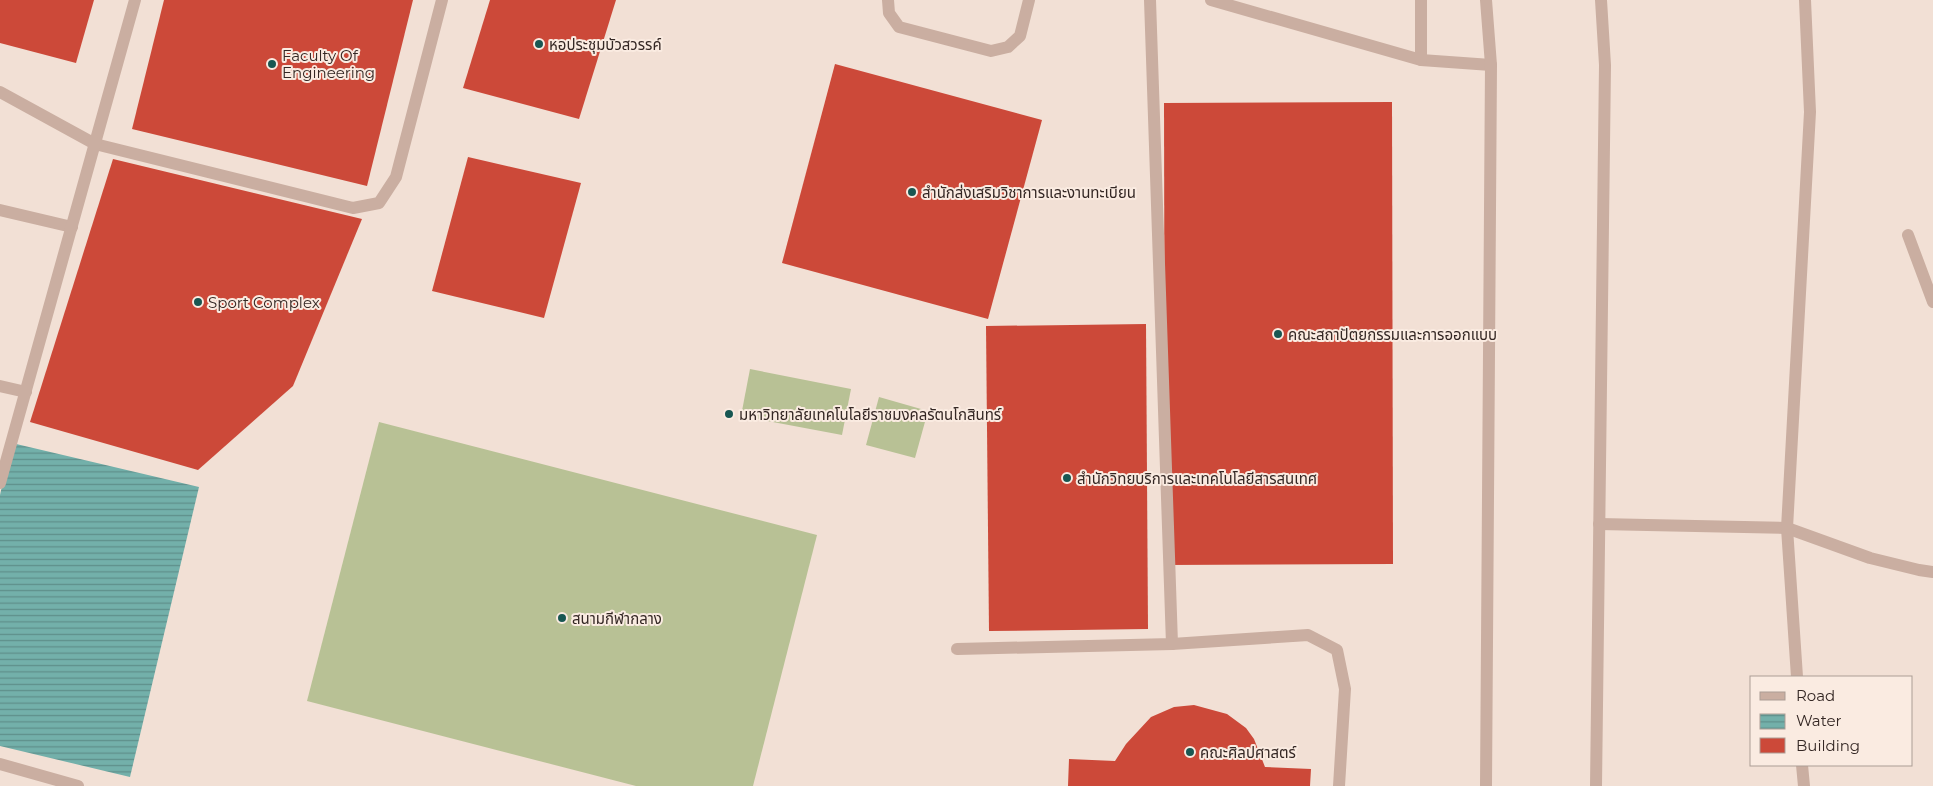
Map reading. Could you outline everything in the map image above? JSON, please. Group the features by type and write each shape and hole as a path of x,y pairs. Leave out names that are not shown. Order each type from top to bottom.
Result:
{"street":[{"path":"0,483 135,0"},
{"path":"0,92 95,144 353,208 379,203 396,177 442,0"},
{"path":"888,0 888,13 899,27 991,51 1008,48 1020,36 1029,0"},
{"path":"1150,0 1172,644"},
{"path":"1211,0 1421,60 1491,65"},
{"path":"1421,0 1421,60"},
{"path":"1486,0 1491,65 1486,786"},
{"path":"1596,786 1605,65 1601,0"},
{"path":"1797,676 1787,528 1810,112 1805,0"},
{"path":"0,210 72,227"},
{"path":"1908,235 1933,302"},
{"path":"0,386 26,392"},
{"path":"1599,524 1787,528 1870,558 1933,572"},
{"path":"957,649 1172,644 1308,635 1337,650 1345,689 1339,786"},
{"path":"0,764 78,786"},
{"path":"1802,766 1804,786"}],"green space":[{"path":"750,369 851,389 842,435 741,416"},
{"path":"879,397 928,411 915,458 866,445"},
{"name":"สนามกีฬากลาง","path":"379,422 817,535 753,786 636,786 307,701"}],"water":[{"path":"12,443 199,487 130,777 0,746 0,495"}],"building":[{"path":"0,0 94,0 76,63 0,43"},
{"name":"Faculty Of Engineering","path":"164,0 413,0 367,186 132,129"},
{"name":"หอประชุมบัวสวรรค์","path":"490,0 616,0 579,119 463,88"},
{"name":"สำนักส่งเสริมวิชาการและงานทะเบียน","path":"835,64 1042,120 988,319 782,263"},
{"name":"คณะสถาปัตยกรรมและการออกแบบ","path":"1392,102 1393,564 1165,565 1164,103"},
{"path":"468,157 581,183 544,318 432,291"},
{"name":"Sport Complex","path":"113,159 362,219 293,386 198,470 30,422"},
{"name":"สำนักวิทยบริการและเทคโนโลยีสารสนเทศ","path":"1146,324 1148,629 989,631 986,326"},
{"name":"คณะศิลปศาสตร์","path":"1194,705 1227,714 1246,728 1254,739 1265,767 1311,769 1310,786 1068,786 1069,759 1115,761 1126,744 1151,717 1174,707"}],"place":[{"name":"หอประชุมบัวสวรรค์","path":"539,44"},
{"name":"Faculty Of Engineering","path":"272,64"},
{"name":"สำนักส่งเสริมวิชาการและงานทะเบียน","path":"912,192"},
{"name":"Sport Complex","path":"198,302"},
{"name":"คณะสถาปัตยกรรมและการออกแบบ","path":"1278,334"},
{"name":"มหาวิทยาลัยเทคโนโลยีราชมงคลรัตนโกสินทร์","path":"729,414"},
{"name":"สำนักวิทยบริการและเทคโนโลยีสารสนเทศ","path":"1067,478"},
{"name":"สนามกีฬากลาง","path":"562,618"},
{"name":"คณะศิลปศาสตร์","path":"1190,752"}]}
